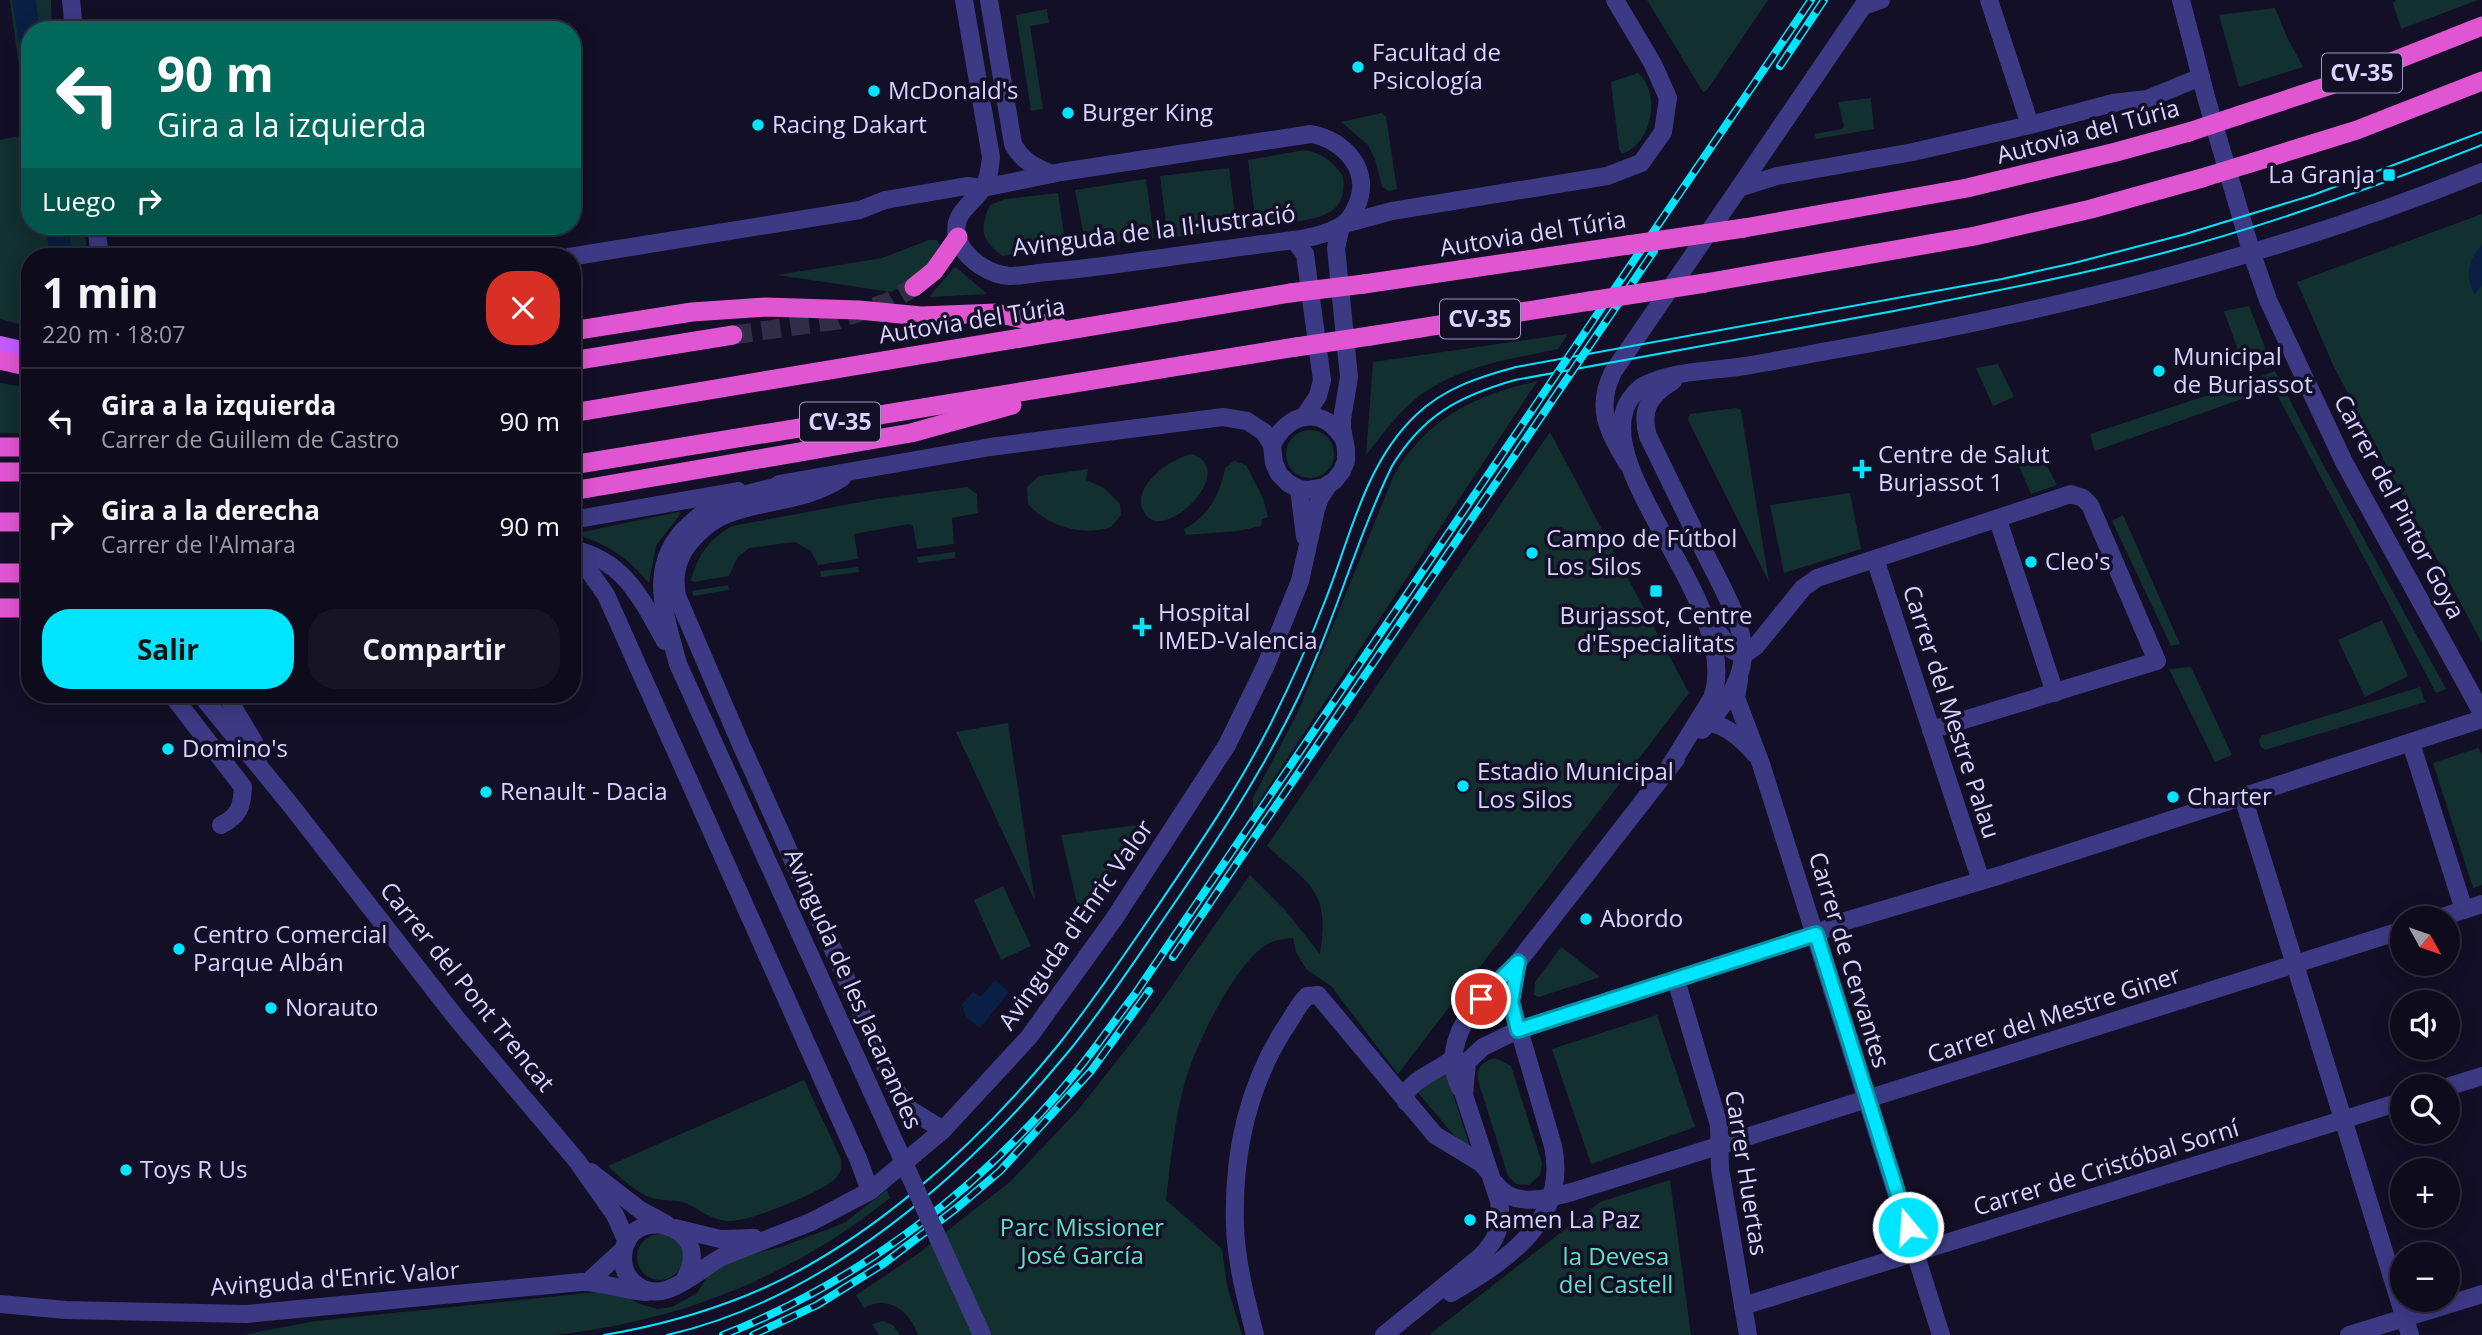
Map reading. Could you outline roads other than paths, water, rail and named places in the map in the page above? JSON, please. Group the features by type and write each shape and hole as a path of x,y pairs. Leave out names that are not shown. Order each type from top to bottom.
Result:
{"highway":[{"name":"Autovia del Túria","path":"581,412 1290,293 1744,228 1967,188 2189,132 2343,81 2482,26"},
{"name":"CV-35","path":"581,464 1704,283 1975,236 2091,209 2255,162 2357,130 2482,81"},
{"path":"914,287 934,271 958,237"},
{"path":"581,330 692,312 766,307 859,310 921,316 996,313 1070,330"},
{"path":"581,360 733,335"},
{"path":"0,360 21,365"},
{"path":"581,489 911,433 1107,378"},
{"path":"0,447 21,447"},
{"path":"0,472 21,472"},
{"path":"0,522 21,522"},
{"path":"0,573 21,573"},
{"path":"0,608 21,608"}],"main road":[{"path":"0,345 21,350"}],"street":[{"path":"71,0 73,21"},
{"path":"958,237 957,226 961,213 983,188 989,173 990,157 964,0"},
{"path":"989,0 1013,144 1029,164 1051,174"},
{"name":"Avinguda de la Il·lustració","path":"958,237 966,253 979,265 1009,276 1294,240 1392,211 1607,176 1641,163 1663,132 1668,99 1653,64 1615,0"},
{"path":"1702,725 1717,676 1715,651 1703,615 1631,469 1610,433 1603,412 1606,385 1612,372 1863,6 1881,0"},
{"path":"1989,0 2030,125"},
{"name":"Carrer del Pintor Goya","path":"2181,0 2252,254 2268,300 2344,462 2482,713"},
{"path":"1739,188 1777,176 1913,152 2113,103 2154,97 2201,77"},
{"path":"581,255 860,210 898,197 967,186 983,188 1051,174 1311,134 1332,140 1350,154 1357,164 1362,186 1355,210 1342,225 1336,248 1349,377 1342,419 1346,461 1342,471 1329,484 1317,489 1299,489 1288,483 1279,474 1274,463 1269,438 1257,426 1247,421 1223,417 990,447 581,518"},
{"path":"1631,469 1622,428 1626,405 1641,387 1685,374 1937,331 2028,312 2252,254 2395,207 2482,172"},
{"path":"1362,186 1373,198 1392,211"},
{"path":"1294,240 1305,254 1322,380 1318,396 1304,417"},
{"path":"1685,374 1657,390 1646,407 1644,423 1737,622 1742,640 1750,651"},
{"path":"1272,445 1288,423 1304,417 1318,417 1329,421 1343,438"},
{"name":"Avinguda de les Jacarandes","path":"852,472 811,494 723,515 698,534 680,559 675,586 739,740 897,1092 909,1109 943,1130"},
{"name":"Avinguda de les Jacarandes","path":"678,664 666,619 661,585 668,551 681,532 716,504 794,482"},
{"name":"Avinguda d'Enric Valor","path":"683,1282 710,1262 811,1222 870,1191 943,1130 1029,1037 1078,972 1210,773 1241,718 1300,581 1316,509 1329,484"},
{"name":"Avinguda d'Enric Valor","path":"1299,489 1307,550"},
{"path":"1750,651 1803,588 1817,578 2071,494 2083,498 2090,505 2157,661 1931,730"},
{"path":"1998,520 2055,693"},
{"name":"Avinguda de les Jacarandes","path":"581,552 598,557 622,573 642,599 678,664 982,1335"},
{"name":"Carrer del Mestre Palau","path":"1875,559 1981,881"},
{"path":"581,564 587,568 606,595 854,1149 870,1191"},
{"path":"1703,615 1732,650 1750,651"},
{"name":"Carrer de Cervantes","path":"1750,651 1737,682 1736,698 1761,764 1816,934 1941,1335"},
{"path":"1384,1335 1492,1245 1498,1233 1501,1215 1491,1175 1456,1079 1453,1058 1462,1027 1470,1012 1489,988 1518,962 1737,682"},
{"path":"178,703 243,787 242,804 235,818 221,825"},
{"path":"208,703 293,808"},
{"path":"231,703 293,808"},
{"path":"1464,1095 1468,1062 1483,1047 1518,1030 1816,934 1839,923 1981,881 2482,719"},
{"path":"1702,725 1730,733 1747,745 1761,764"},
{"path":"2411,743 2464,910"},
{"path":"2242,797 2410,1335"},
{"name":"Carrer del Pont Trencat","path":"293,808 457,1018 577,1161 615,1215 626,1246"},
{"path":"2460,911 2482,904"},
{"name":"Carrer del Mestre Giner","path":"1255,1335 1238,1257 1235,1225 1245,1121 1266,1059 1303,1000 1312,994 1318,995 1435,1135 1481,1163 1505,1194 1533,1200 1550,1198 1867,1100 2390,934"},
{"path":"1405,1319 1489,1270 1517,1248 1544,1215 1555,1183 1554,1153 1511,1002 1518,962"},
{"name":"Carrer Huertas","path":"1676,980 1717,1116 1720,1169 1748,1335"},
{"path":"1406,1102 1405,1096 1411,1086 1453,1058"},
{"path":"2460,1083 2482,1076"},
{"name":"Carrer de Cristóbal Sorní","path":"1743,1306 2390,1105"},
{"name":"Carrer del Pont Trencat","path":"577,1161 640,1210 671,1226"},
{"path":"589,1281 626,1246 636,1231 646,1226 671,1226 688,1242 691,1252 689,1272 683,1282 662,1292 650,1292 630,1279 623,1260 626,1246"},
{"name":"Avinguda d'Enric Valor","path":"671,1226 720,1239 775,1235"},
{"name":"Avinguda d'Enric Valor","path":"0,1304 66,1310 247,1314 589,1281 629,1291 650,1292"},
{"path":"2348,1335 2482,1294"}],"water":[{"path":"2482,245 2482,285 2475,295 2469,269 2473,257"},
{"path":"995,980 1009,992 980,1028 966,1017 962,1005 973,992 981,997"}],"waterway":[{"path":"24,0 27,21"},
{"path":"58,235 61,248"}],"tunnel":[{"path":"733,335 837,320 888,302 914,287"}],"tram line":[{"path":"604,1335 676,1319 728,1303 790,1275 833,1250 917,1189 956,1155 1027,1081 1059,1044 1107,979 1230,796 1271,723 1299,663 1371,478 1398,434 1438,398 1475,379 1516,367 2002,279 2074,263 2182,235 2313,195 2482,132"},
{"path":"667,1335 726,1318 783,1293 837,1262 890,1226 986,1142 1069,1051 1107,1002 1252,784 1310,671 1392,466 1416,433 1444,410 1477,393 1515,380 1894,311 2133,261 2287,216 2482,145"}],"railway":[{"path":"723,1335 774,1313 823,1287 917,1226 961,1191 1002,1153 1077,1071 1135,994 1811,0"},
{"path":"1780,66 1824,0"},
{"path":"1173,957 1654,251"},
{"path":"753,1335 817,1305 883,1264 1000,1171 1091,1071 1149,991"}],"place":[{"name":"Facultad de Psicología","path":"1358,67"},
{"name":"McDonald's","path":"874,91"},
{"name":"Burger King","path":"1068,113"},
{"name":"Racing Dakart","path":"758,125"},
{"name":"La Granja","path":"2389,175"},
{"name":"Municipal de Burjassot","path":"2159,371"},
{"name":"Centre de Salut Burjassot 1","path":"1862,469"},
{"name":"Campo de Fútbol Los Silos","path":"1532,553"},
{"name":"Cleo's","path":"2031,562"},
{"name":"Burjassot, Centre d'Especialitats","path":"1656,591"},
{"name":"Hospital IMED-Valencia","path":"1142,627"},
{"name":"Domino's","path":"168,749"},
{"name":"Estadio Municipal Los Silos","path":"1463,786"},
{"name":"Renault - Dacia","path":"486,792"},
{"name":"Charter","path":"2173,797"},
{"name":"Abordo","path":"1586,919"},
{"name":"Centro Comercial Parque Albán","path":"179,949"},
{"name":"Norauto","path":"271,1008"},
{"name":"Toys R Us","path":"126,1170"},
{"name":"Ramen La Paz","path":"1470,1220"}],"park label":[{"name":"Parc Missioner José García","path":"1082,1242"},
{"name":"la Devesa del Castell","path":"1616,1271"}]}
